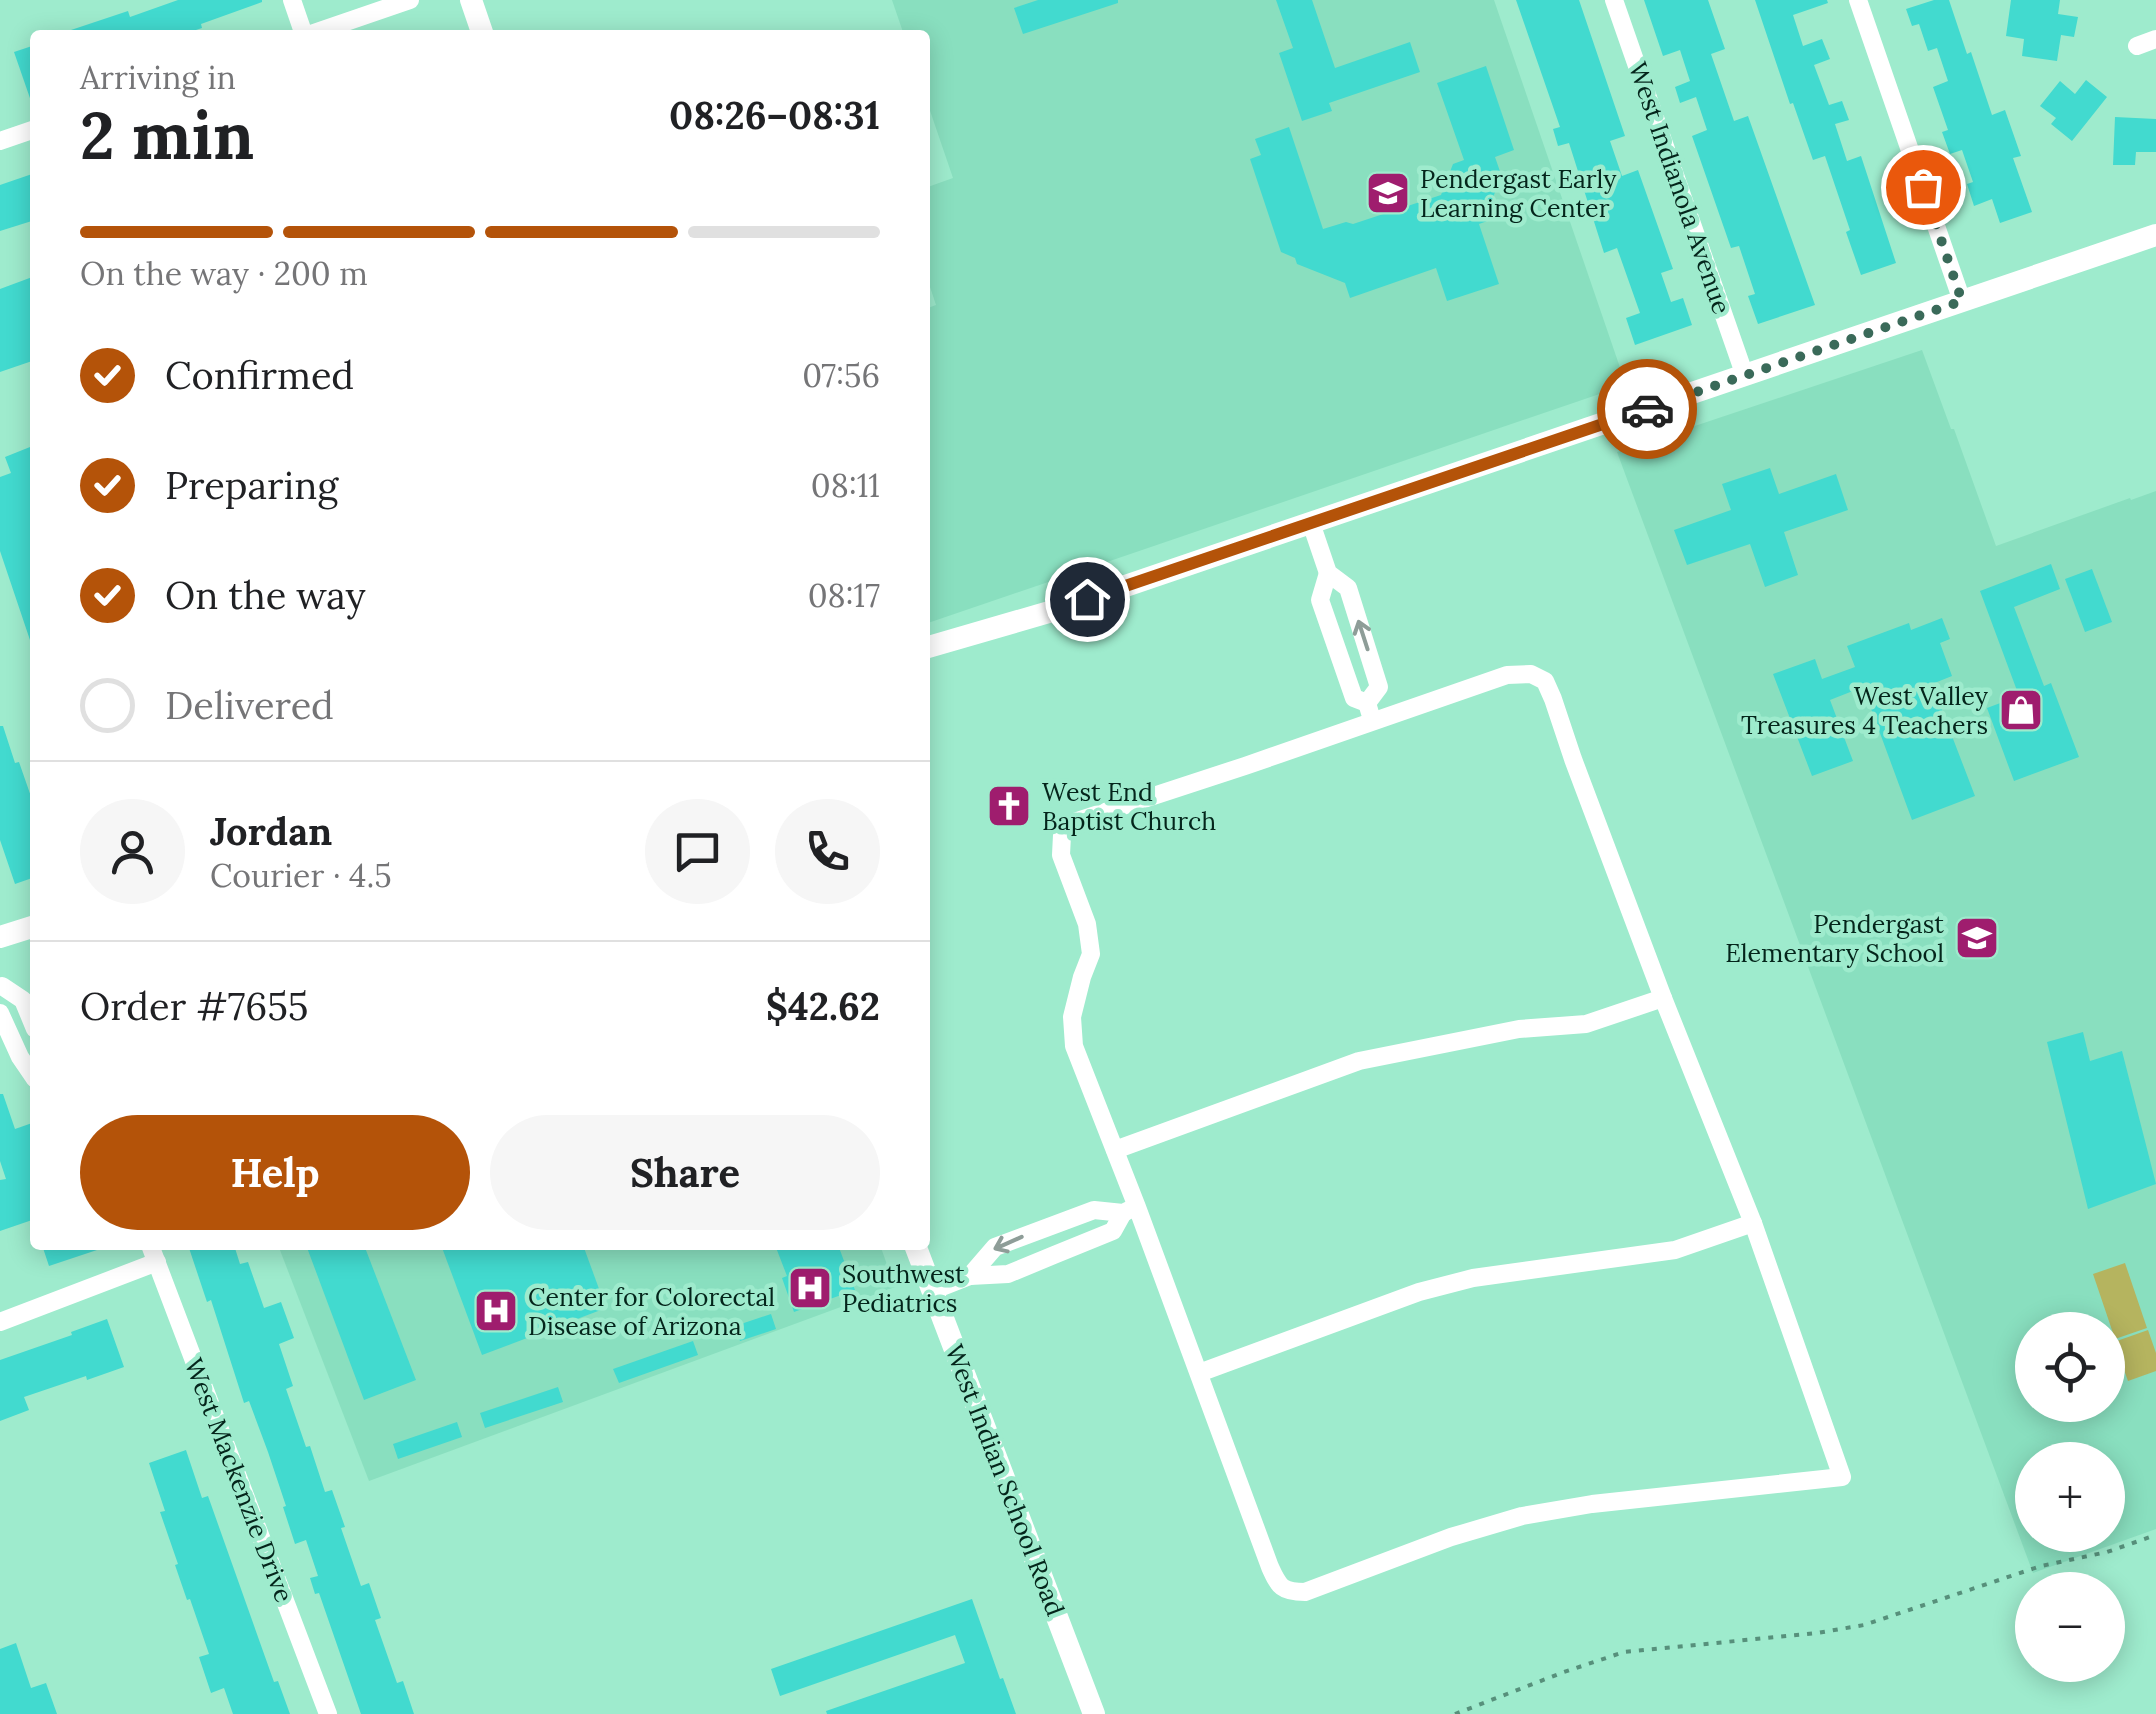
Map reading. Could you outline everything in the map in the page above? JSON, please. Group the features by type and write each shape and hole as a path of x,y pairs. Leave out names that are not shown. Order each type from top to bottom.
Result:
{"main road":[{"path":"471,0 481,30"},
{"path":"930,647 1049,612 2156,235"},
{"path":"0,937 30,928"},
{"name":"West Indian School Road","path":"917,1250 1094,1714"}],"street":[{"path":"292,0 304,30"},
{"path":"321,30 410,0"},
{"name":"West Indianola Avenue","path":"1614,0 1745,376"},
{"path":"1858,0 1962,301"},
{"path":"2136,46 2156,39"},
{"path":"0,141 30,131"},
{"path":"1311,524 1328,572 1348,588 1379,687 1366,703"},
{"path":"1328,572 1320,600 1354,698 1366,703"},
{"path":"1531,674 1545,681 1663,998 1753,1223 1842,1477 1592,1504 1522,1516 1452,1536 1305,1592 1288,1592 1277,1583 1199,1374 1130,1210 1115,1150 1074,1046 1072,1017 1091,954 1087,924 1062,855 1062,835 1070,823 1372,723 1507,675 1531,674"},
{"path":"1366,703 1372,723"},
{"path":"1,983 0,1011 30,1072"},
{"path":"1,983 22,1000 30,1017"},
{"path":"1115,1150 1359,1062 1519,1029 1586,1024 1663,998"},
{"path":"970,1276 995,1248 1094,1210 1130,1210"},
{"path":"932,1291 970,1276 1008,1274 1112,1231 1130,1210"},
{"path":"1199,1374 1419,1292 1473,1278 1674,1250 1753,1223"},
{"path":"1043,1229 1054,1255"},
{"path":"0,1322 153,1254"},
{"name":"West Mackenzie Drive","path":"153,1254 328,1714"}],"path":[{"path":"1455,1714 1624,1652 1864,1625 2040,1566 2107,1552 2156,1535"}],"shaded area":[{"path":"892,0 1494,0 1626,385 930,622 930,307 936,305 930,287 930,186 953,178 930,111 930,30 902,30"},
{"name":"Pendergast Elementary School","path":"1922,350 1996,546 2156,491 2156,1529 2125,1540 2125,1442 2015,1442 2015,1524 1617,452"},
{"path":"280,1250 882,1250 895,1287 369,1481"},
{"path":"2125,1263 2147,1328 2125,1336 2125,1312 2106,1312 2093,1274"},
{"path":"2148,1330 2156,1353 2156,1371 2128,1381 2125,1338"},
{"name":"Pendergast Elementary School","path":"2025,1552 2092,1552 2036,1572"}],"building":[{"path":"178,0 262,0 201,24 202,28 196,30 71,30 128,11 130,17"},
{"path":"1038,0 1118,3 1023,34 1014,8"},
{"path":"1276,0 1312,0 1335,68 1410,42 1420,72 1329,103 1332,111 1302,121 1279,53 1293,48"},
{"path":"1516,0 1579,0 1625,136 1610,141 1622,176 1638,170 1673,269 1661,273 1671,302 1683,298 1692,325 1635,345 1626,318 1640,313 1617,248 1604,253 1569,143 1558,146 1553,129 1560,127"},
{"path":"1644,0 1708,0 1725,49 1711,54 1734,121 1748,116 1815,305 1758,324 1748,296 1755,294 1739,246 1731,248 1692,136 1707,130 1696,97 1680,103 1675,87 1690,81 1680,50 1663,56"},
{"path":"1755,0 1827,0 1828,3 1793,15 1803,46 1822,39 1830,59 1814,65 1829,105 1842,101 1849,120 1835,124 1847,161 1861,156 1896,263 1861,275 1825,156 1813,160"},
{"path":"1934,0 1949,0 1992,115 2005,110 2021,156 2013,158 2032,212 2000,223 1992,199 1974,206 1967,184 1973,182 1962,150 1950,154 1942,132 1948,130 1933,87 1948,81 1937,48 1928,51 1919,24 1912,26 1906,9"},
{"path":"2011,0 2060,0 2058,14 2078,17 2074,37 2061,35 2057,61 2022,56 2024,39 2006,36"},
{"path":"30,47 30,98 14,52"},
{"path":"1486,66 1514,150 1495,157 1504,183 1498,185 1489,207 1493,219 1479,224 1499,284 1447,301 1436,268 1350,298 1345,283 1297,264 1295,258 1281,252 1250,159 1261,155 1255,139 1289,127 1323,229 1346,222 1353,224 1441,195 1453,164 1464,160 1437,83"},
{"path":"2086,80 2107,97 2072,141 2051,124 2056,118 2040,106 2060,81 2075,94"},
{"path":"2115,117 2156,119 2156,152 2136,152 2135,165 2113,165"},
{"path":"30,175 30,222 0,231 0,185"},
{"path":"30,278 30,362 0,372 0,289"},
{"path":"30,447 30,640 0,551 0,477 11,473 5,457"},
{"path":"1770,468 1779,494 1836,474 1848,510 1784,532 1798,575 1765,587 1750,544 1687,565 1674,530 1731,510 1722,484"},
{"path":"2051,564 2060,589 2014,607 2044,686 2051,683 2079,757 2014,781 1987,708 2019,696 1980,591"},
{"path":"2092,569 2112,622 2085,632 2065,579"},
{"name":"West Valley Treasures 4 Teachers","path":"1942,618 1950,639 1940,643 1952,676 1932,684 1975,796 1912,820 1863,687 1830,700 1853,761 1812,776 1773,674 1815,659 1822,679 1855,667 1847,646 1909,623 1911,630"},
{"path":"3,726 30,794 30,879 15,884 0,840"},
{"path":"2083,1032 2090,1061 2122,1051 2156,1184 2088,1209 2047,1042"},
{"path":"3,1094 15,1129 30,1124 30,1221 0,1231 0,1180 6,1179 0,1161"},
{"path":"44,1250 97,1250 49,1266"},
{"path":"190,1250 236,1250 240,1264 248,1262 264,1308 281,1302 294,1338 279,1344 293,1386 286,1389 325,1492 332,1490 361,1586 369,1583 381,1618 375,1620 397,1683 403,1681 414,1714 361,1714 319,1593 315,1594 310,1578 318,1576 306,1540 295,1544 268,1452 249,1401 244,1403 211,1300 207,1302"},
{"path":"308,1250 366,1250 416,1380 364,1400"},
{"path":"443,1250 585,1250 606,1308 482,1355"},
{"path":"777,1250 840,1250 855,1290 794,1312 782,1278 787,1276"},
{"path":"771,1314 776,1329 740,1341 735,1326"},
{"path":"107,1319 124,1367 24,1397 29,1410 0,1421 0,1360"},
{"path":"693,1341 698,1355 619,1383 613,1369"},
{"path":"558,1387 563,1402 485,1428 480,1413"},
{"path":"457,1422 462,1437 398,1459 393,1444"},
{"path":"186,1450 202,1498 208,1496 274,1682 278,1681 290,1714 233,1714 224,1688 211,1693 199,1657 209,1654 175,1565 178,1564 160,1512 165,1511 149,1463"},
{"path":"972,1599 1016,1714 827,1714 826,1711 965,1663 955,1635 780,1696 771,1669"},
{"path":"16,1643 31,1688 46,1683 57,1714 0,1714 0,1649"}],"way so far":[{"path":"1647,409 1962,301 1923,187"}],"place":[{"name":"Pendergast Early Learning Center","path":"1388,193"},
{"name":"West Valley Treasures 4 Teachers","path":"2021,710"},
{"name":"West End Baptist Church","path":"1009,806"},
{"name":"Pendergast Elementary School","path":"1977,938"},
{"name":"Southwest Pediatrics","path":"810,1288"},
{"name":"Center for Colorectal Disease of Arizona","path":"496,1311"}],"route":[{"path":"1087,599 1647,409"}]}
